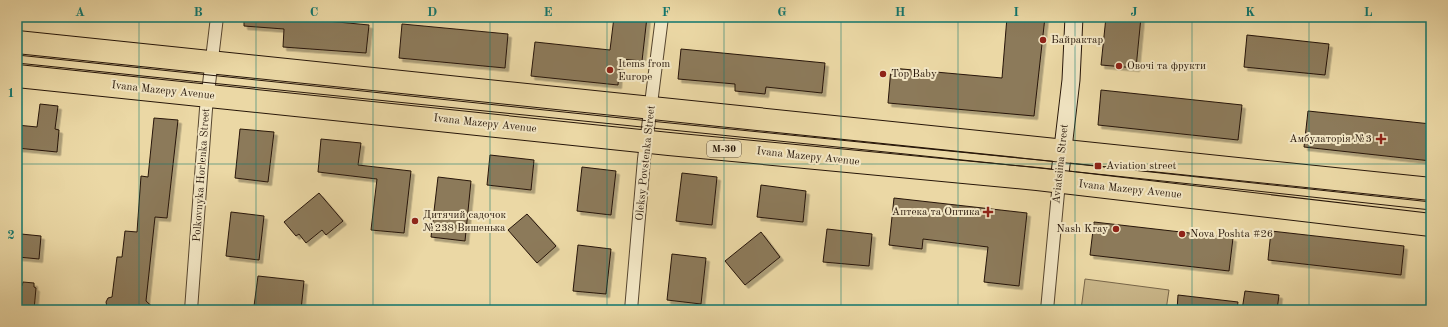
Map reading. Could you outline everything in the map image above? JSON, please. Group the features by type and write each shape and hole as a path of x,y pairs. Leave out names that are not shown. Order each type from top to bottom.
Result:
{"highway":[{"path":"17,42 1431,189"},
{"name":"Ivana Mazepy Avenue","path":"17,76 1059,182 1431,225"}],"street":[{"name":"Polkovnyka Horlenka Street","path":"191,310 208,96 216,17"},
{"name":"Oleksy Povstenka Street","path":"631,310 662,17"},
{"name":"Aviatsiina Street","path":"1046,310 1062,150 1071,80 1074,17"}],"shaded area":[{"path":"1085,279 1169,290 1166,310 1081,310"}],"building":[{"path":"244,17 285,17 369,25 366,53 283,47 284,29 244,26"},
{"path":"614,17 647,17 642,61 620,59 618,85 531,76 535,42 610,50"},
{"path":"1007,17 1045,17 1034,116 888,103 891,68 1002,78"},
{"path":"1106,17 1141,17 1136,68 1101,65"},
{"path":"402,24 508,34 505,68 399,58"},
{"path":"1247,35 1329,44 1325,75 1244,67"},
{"path":"681,49 825,63 822,93 766,87 765,94 735,91 735,84 678,79"},
{"path":"1101,90 1242,105 1238,140 1098,125"},
{"path":"40,104 58,106 55,129 59,130 57,152 17,148 17,125 37,127"},
{"path":"1308,111 1431,124 1431,161 1304,147"},
{"path":"154,118 178,120 167,218 155,217 146,301 156,310 111,309 107,307 106,302 108,298 112,297 117,257 122,257 125,231 137,232 141,176 148,177"},
{"path":"240,129 274,132 268,182 235,178"},
{"path":"321,139 361,143 358,165 411,171 404,233 371,230 377,179 318,172"},
{"path":"490,155 534,160 531,190 487,185"},
{"path":"582,167 616,171 611,215 577,211"},
{"path":"682,173 717,177 712,225 676,221"},
{"path":"438,177 471,181 465,241 431,237"},
{"path":"761,185 806,191 803,222 757,217"},
{"path":"319,193 343,221 326,235 322,230 306,243 299,234 296,236 284,222"},
{"path":"894,198 1027,213 1019,286 984,282 988,247 923,239 922,249 889,245"},
{"path":"231,212 264,216 259,260 226,256"},
{"path":"527,214 556,246 537,263 508,230"},
{"path":"1094,222 1233,238 1229,271 1090,255"},
{"path":"827,229 872,234 869,266 823,262"},
{"path":"1271,231 1404,246 1401,275 1268,260"},
{"path":"761,232 780,257 745,285 725,261"},
{"path":"21,234 41,236 39,259 18,257"},
{"path":"578,245 611,249 606,294 573,291"},
{"path":"672,254 706,258 701,304 667,300"},
{"path":"258,276 304,281 301,310 254,306"},
{"path":"23,282 34,283 34,287 36,288 34,310 17,310 19,285 22,286"},
{"path":"1245,291 1279,295 1277,310 1242,310"},
{"path":"1178,295 1238,302 1237,310 1177,310"}],"tram line":[{"path":"17,55 1039,160 1431,202"},
{"path":"17,63 1431,210"}],"place":[{"name":"Байрактар","path":"1043,40"},
{"name":"Овочі та фрукти","path":"1119,66"},
{"name":"Items from Europe","path":"610,70"},
{"name":"Top Baby","path":"883,74"},
{"name":"Амбулаторія №3","path":"1381,139"},
{"name":"Aviation street","path":"1098,166"},
{"name":"Аптека та Оптика","path":"988,212"},
{"name":"Дитячий садочок №238 Вишенька","path":"415,221"},
{"name":"Nash Kray","path":"1116,229"},
{"name":"Nova Poshta #26","path":"1182,234"}]}
